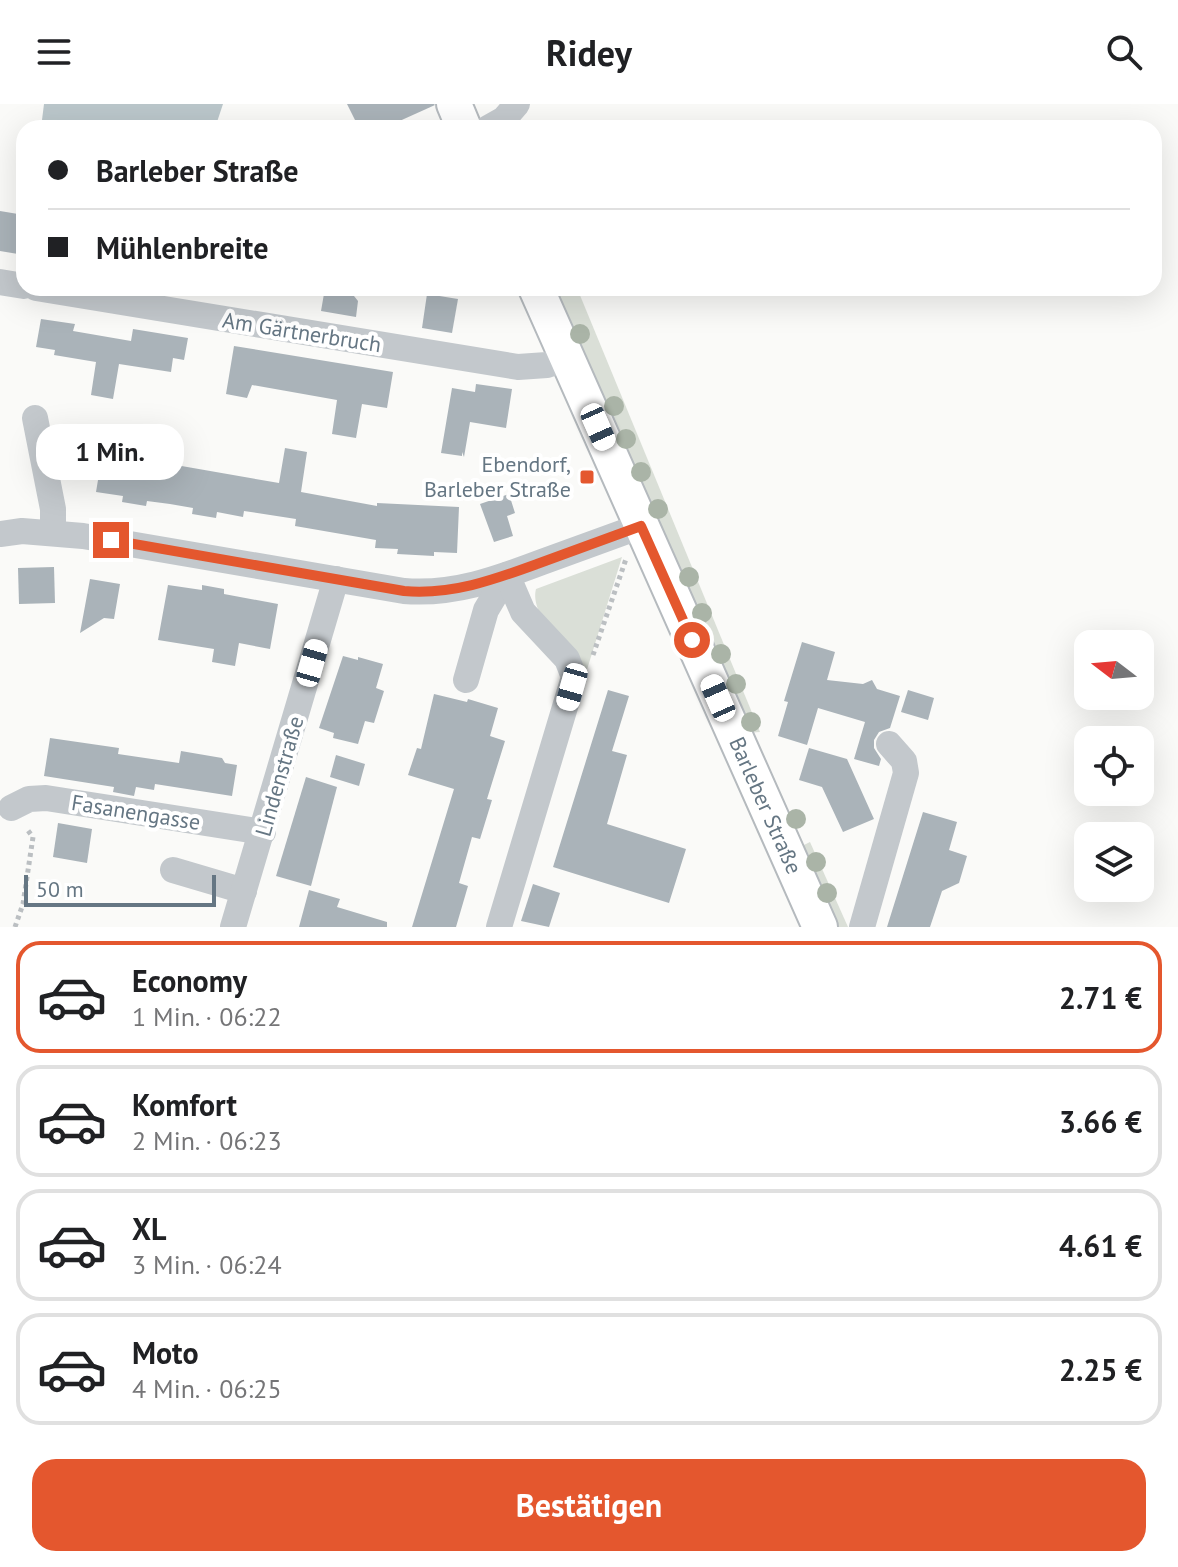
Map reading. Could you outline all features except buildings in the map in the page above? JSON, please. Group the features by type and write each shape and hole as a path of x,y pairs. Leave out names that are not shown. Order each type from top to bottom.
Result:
{"main road":[{"name":"Barleber Straße","path":"540,296 567,358 636,541 820,927"}],"street":[{"path":"502,120 517,104"},
{"name":"Am Gärtnerbruch","path":"84,296 507,366 533,367 567,358"},
{"path":"35,418 53,509 53,533"},
{"path":"0,534 53,533 425,592 458,590 636,541"},
{"path":"466,680 486,610 507,575"},
{"path":"499,927 574,677 567,659 523,612 507,575"},
{"name":"Lindenstraße","path":"233,927 336,579"},
{"path":"862,927 906,773 904,761 889,744"},
{"name":"Fasanengasse","path":"11,808 29,799 46,798 263,832"},
{"path":"173,870 244,891"}],"path":[{"path":"589,666 624,561 636,541"},
{"path":"15,927 23,904 33,837"}],"shaded area":[{"path":"44,104 223,104 218,120 42,120"},
{"path":"553,296 580,296 760,732 746,733"},
{"path":"622,557 585,676 544,623 535,599 536,589"},
{"path":"810,842 848,927 832,927 798,848"}],"place":[{"name":"Ebendorf, Barleber Straße","path":"587,477"}],"route":[{"path":"111,540 404,591 425,592 458,590 490,581 641,526 692,640"}]}
